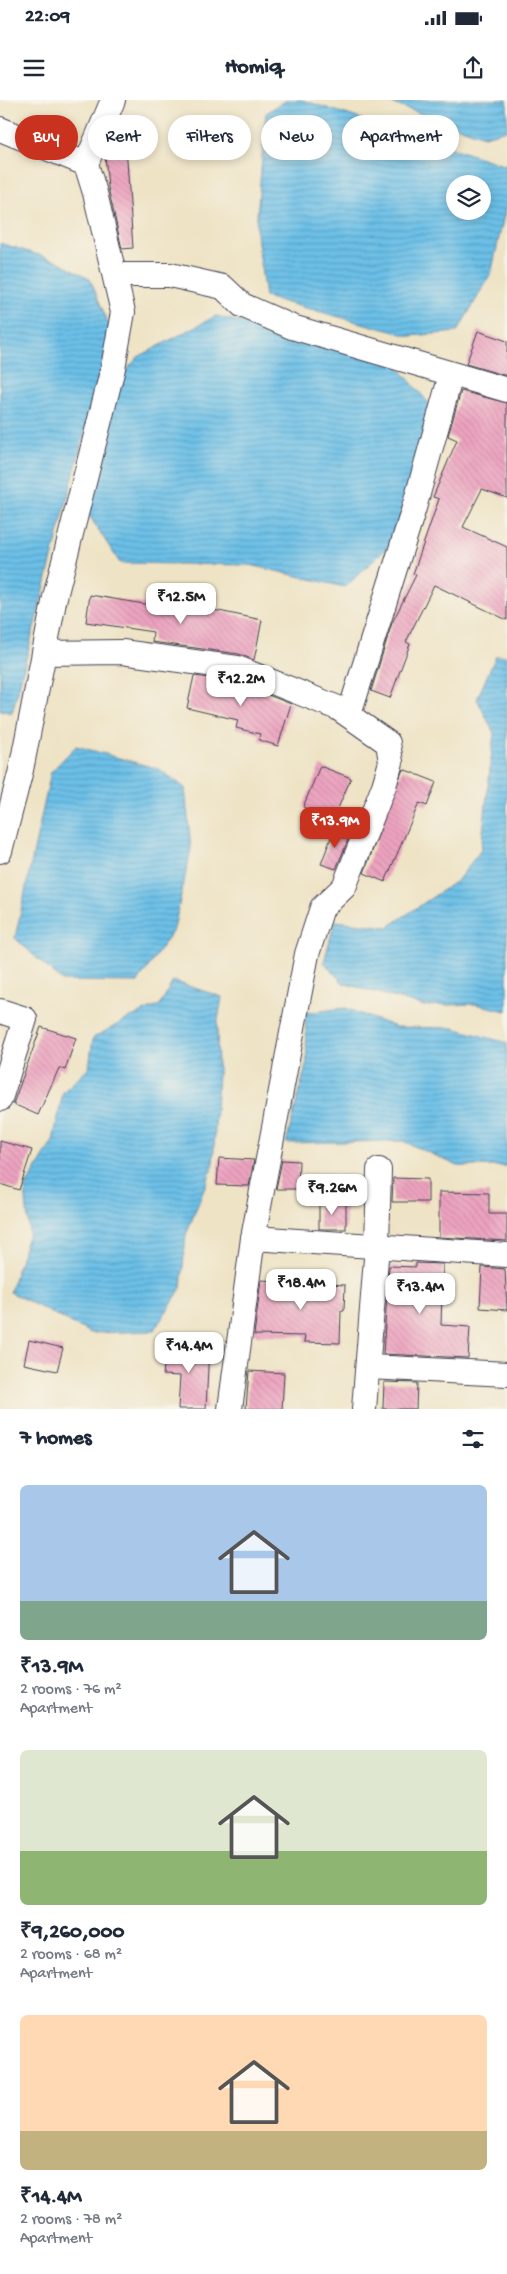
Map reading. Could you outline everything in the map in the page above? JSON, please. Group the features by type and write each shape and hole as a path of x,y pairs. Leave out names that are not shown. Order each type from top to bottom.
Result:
{"street":[{"path":"0,851 21,770 55,597 113,368 123,312 86,164 113,100"},
{"path":"0,129 86,164"},
{"path":"114,274 170,274 223,287 242,305 292,327 507,390"},
{"path":"349,715 414,508 451,375"},
{"path":"44,653 122,652 237,668 338,708 388,743 391,762 344,887 322,908 307,954 253,1238 230,1409"},
{"path":"0,1011 25,1019 0,1098"},
{"path":"364,1409 369,1367 377,1246 379,1170"},
{"path":"253,1238 507,1255"},
{"path":"369,1367 507,1374"}],"water":[{"path":"287,100 302,100 349,115 342,115 342,160 459,160 459,151 507,166 507,202 491,274 457,332 410,336 265,297 256,227 262,160 332,160 332,115 266,115 266,113"},
{"path":"382,100 507,100 507,130 484,136 459,127 459,115 424,115"},
{"path":"0,243 58,261 90,279 111,330 12,713 0,710"},
{"path":"216,316 392,360 432,407 393,542 345,587 250,565 120,563 83,506 118,380 138,357"},
{"path":"496,656 507,656 507,1011 475,1004 424,1006 343,983 324,962 335,921 388,927 458,880 481,850 494,733 477,699"},
{"path":"76,746 159,769 185,788 191,848 174,929 138,982 62,981 15,938 51,772"},
{"path":"173,981 222,997 217,1026 218,1073 213,1166 186,1235 181,1288 154,1331 91,1333 10,1292 29,1233 25,1188 53,1141 63,1092 89,1068 93,1038 131,1017 160,1005"},
{"path":"345,1008 396,1027 453,1028 507,1043 507,1166 458,1166 403,1141 286,1143 307,1062 305,1013"}],"building":[{"path":"105,160 127,160 133,248 122,249 108,187"},
{"path":"478,331 507,341 507,376 466,364"},
{"path":"461,391 507,403 507,498 482,489 463,527 507,547 507,620 434,585 406,642 410,644 390,698 371,691 392,623 416,575 413,574 439,499 433,497 457,440 448,436"},
{"path":"90,595 156,606 157,602 190,605 262,620 254,660 239,654 152,642 153,632 86,622"},
{"path":"194,676 233,681 291,704 278,746 259,740 260,734 236,728 238,720 187,708"},
{"path":"320,766 351,778 333,820 303,807"},
{"path":"403,769 436,782 427,806 419,803 385,882 364,873"},
{"path":"334,830 350,835 336,869 321,864"},
{"path":"41,1027 76,1038 65,1070 59,1068 38,1115 13,1104"},
{"path":"0,1141 32,1150 19,1190 0,1184"},
{"path":"219,1158 254,1160 249,1186 217,1185"},
{"path":"282,1160 299,1161 298,1189 276,1189"},
{"path":"393,1178 428,1179 428,1202 392,1202"},
{"path":"439,1192 489,1193 489,1214 507,1214 507,1241 439,1237"},
{"path":"319,1202 346,1202 346,1229 319,1229"},
{"path":"416,1263 443,1264 441,1325 470,1327 468,1358 383,1354 389,1266 416,1267"},
{"path":"482,1267 505,1269 507,1310 480,1308"},
{"path":"261,1280 345,1285 344,1311 341,1311 340,1343 304,1342 305,1336 254,1335"},
{"path":"29,1340 63,1348 57,1371 24,1364"},
{"path":"166,1344 209,1347 206,1409 178,1409 180,1376 163,1375"},
{"path":"249,1371 284,1373 282,1409 246,1409"},
{"path":"384,1382 417,1383 416,1409 383,1409"}]}
